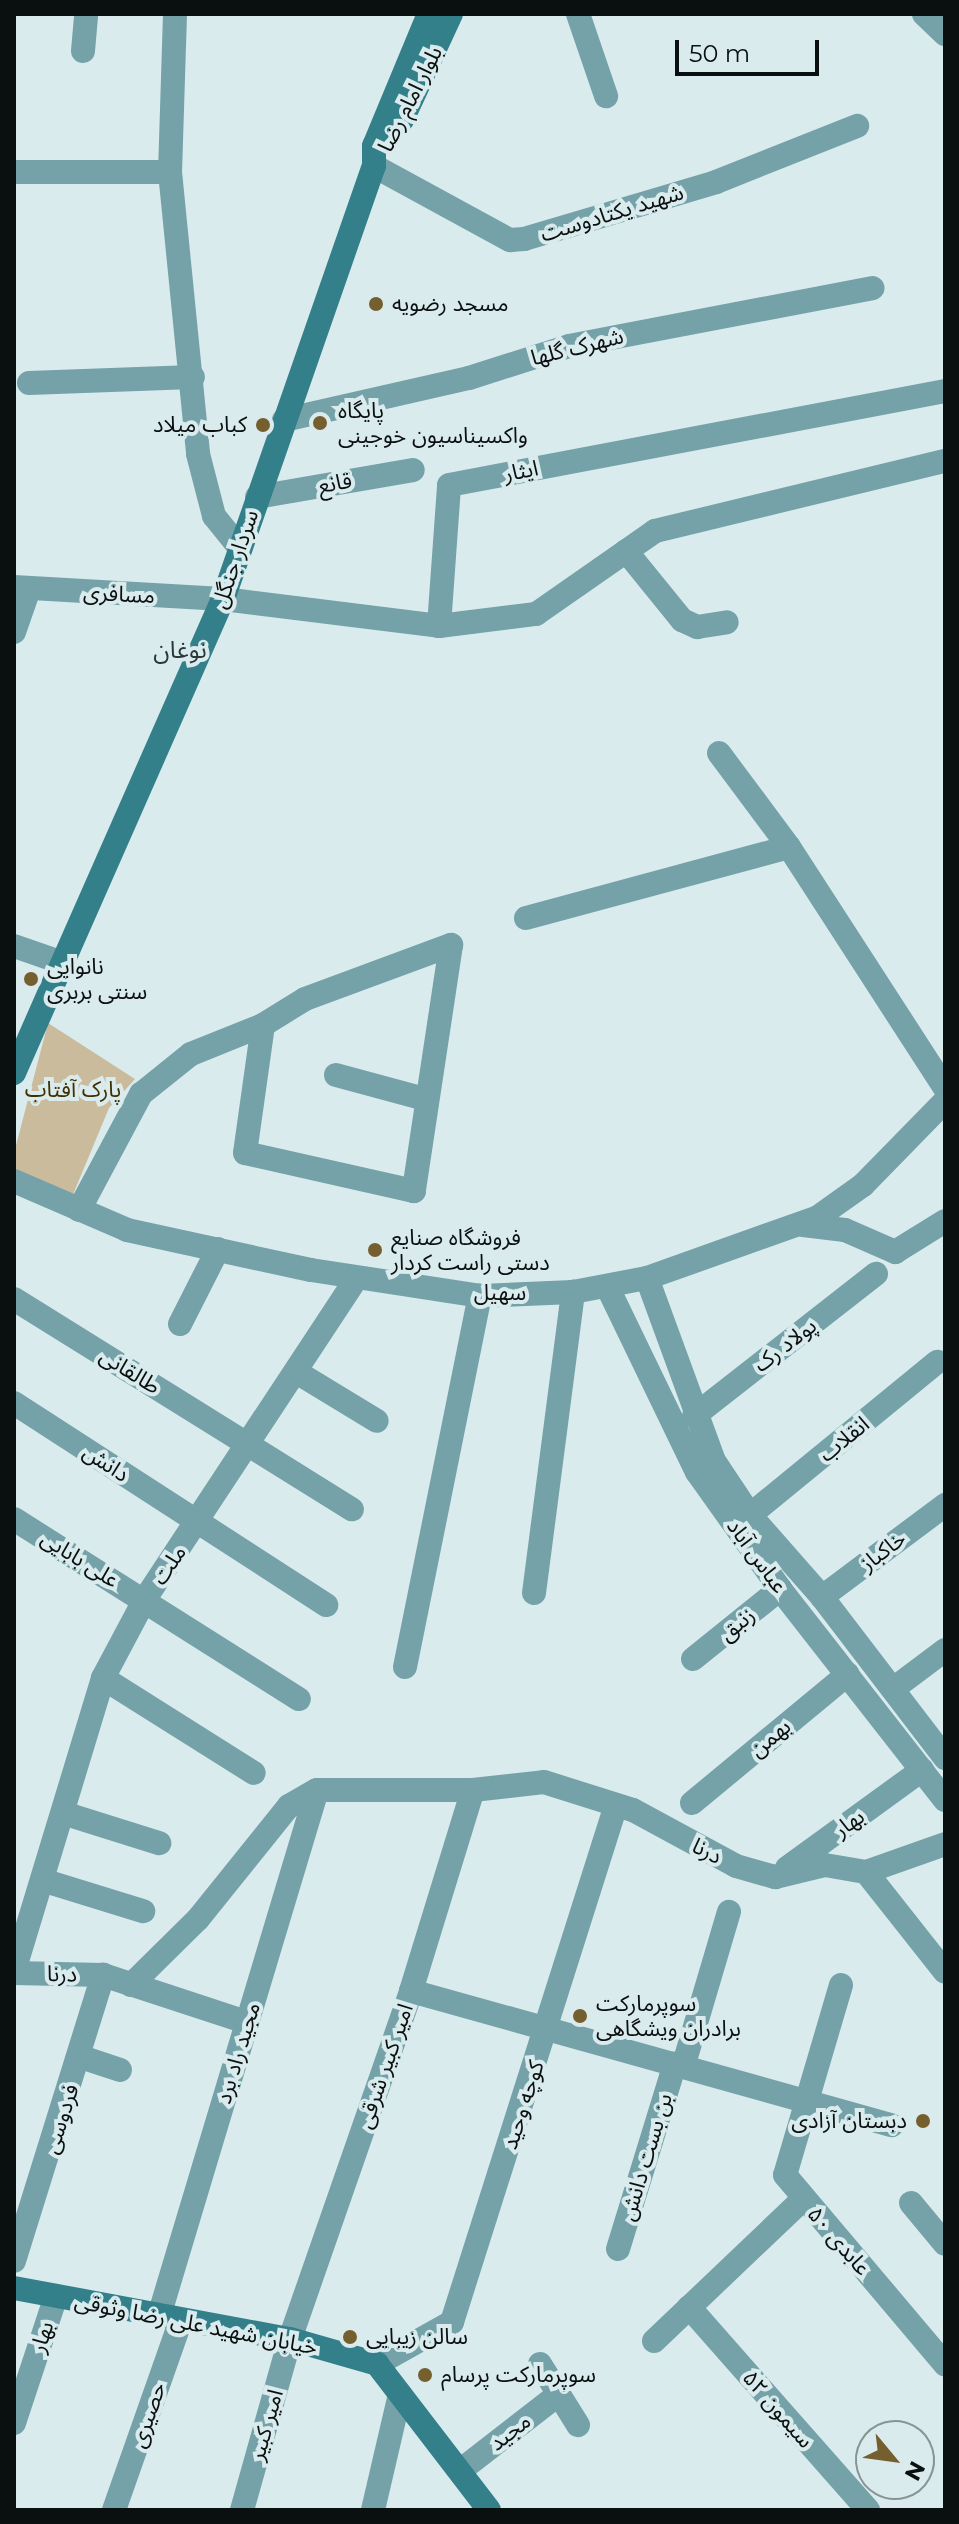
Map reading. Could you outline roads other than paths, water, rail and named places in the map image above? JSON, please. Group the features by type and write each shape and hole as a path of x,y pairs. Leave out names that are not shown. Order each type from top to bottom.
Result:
{"main road":[{"name":"بلوار امام رضا","path":"374,166 374,146 429,14"},
{"name":"بلوار امام رضا","path":"374,166 387,150 451,14"},
{"name":"سردار جنگل","path":"14,1073 223,599 374,166"},
{"name":"خیابان شهید علی رضا وثوقی","path":"14,2288 290,2339 377,2364"},
{"path":"377,2364 489,2510"}],"street":[{"path":"83,51 86,14"},
{"path":"175,14 170,172 193,377 198,454 214,516 239,547"},
{"path":"578,14 606,96"},
{"path":"924,14 945,34"},
{"name":"شهید یکتادوست","path":"374,166 510,240 524,239 716,182 857,126"},
{"path":"14,172 170,172"},
{"name":"شهرک گلها","path":"284,420 469,378 569,346 873,288"},
{"path":"29,383 193,377"},
{"name":"ایثار","path":"439,626 449,485 945,391"},
{"path":"223,599 439,626 536,614 655,531 945,461"},
{"name":"قانع","path":"257,497 413,470"},
{"path":"626,551 682,620 697,627 727,622"},
{"path":"14,632 22,588"},
{"name":"مسافری","path":"22,588 223,599"},
{"path":"719,753 789,847 945,1088"},
{"path":"526,918 789,847"},
{"path":"79,1210 141,1094 191,1054 263,1025 305,999 451,945 425,1099 414,1191 245,1153 263,1025"},
{"path":"14,946 63,963"},
{"path":"336,1075 425,1099"},
{"name":"سهیل","path":"14,1181 127,1230 356,1279 480,1296 573,1292 608,1288 647,1278 803,1225 863,1185 945,1101"},
{"path":"803,1225 845,1230 895,1252 945,1221"},
{"path":"180,1324 218,1249"},
{"name":"پولاد رک","path":"694,1416 876,1274"},
{"name":"عباس آباد","path":"647,1278 694,1416 714,1461 750,1515 822,1597 945,1758"},
{"name":"ملت","path":"14,1972 103,1678 145,1599 246,1444 298,1373 356,1279"},
{"name":"عباس آباد","path":"608,1288 697,1472 780,1589 945,1800"},
{"path":"534,1593 573,1292"},
{"path":"405,1667 480,1296"},
{"name":"طالقانی","path":"14,1299 352,1509"},
{"name":"انقلاب","path":"750,1515 937,1362"},
{"path":"298,1373 377,1421"},
{"name":"دانش","path":"14,1403 326,1605"},
{"name":"خاکباز","path":"822,1597 945,1505"},
{"name":"علی بابایی","path":"14,1519 299,1699"},
{"name":"زنبق","path":"693,1659 780,1589"},
{"path":"893,1689 945,1650"},
{"name":"بهمن","path":"692,1803 848,1674"},
{"path":"103,1678 254,1773"},
{"name":"بهار","path":"775,1877 922,1770"},
{"name":"درنا","path":"317,1790 473,1790 544,1782 616,1805 736,1866 775,1877 825,1865 866,1872 945,1844"},
{"path":"131,1985 198,1919 289,1806 317,1790"},
{"name":"مجید راد برد","path":"170,2318 246,2022 317,1790"},
{"name":"امیر کبیر شرقی","path":"290,2339 411,1991 473,1790"},
{"name":"کوچه وحید","path":"377,2364 452,2322 616,1805"},
{"path":"63,1813 159,1843"},
{"path":"866,1872 945,1972"},
{"path":"42,1880 143,1911"},
{"name":"بن بست دانش","path":"618,2249 729,1912"},
{"name":"درنا","path":"14,1972 103,1975 246,2022"},
{"name":"فردوسی","path":"14,2261 81,2057 103,1975"},
{"path":"809,2102 841,1985"},
{"path":"411,1991 892,2125"},
{"path":"81,2057 120,2070"},
{"name":"عابدی ۵۰","path":"809,2102 785,2175 945,2364"},
{"path":"654,2341 803,2199"},
{"path":"911,2203 945,2244"},
{"name":"بهار","path":"14,2423 56,2296"},
{"name":"سیمون ۵۲","path":"689,2307 868,2510"},
{"name":"حصیری","path":"114,2510 170,2318"},
{"name":"امیر کبیر","path":"242,2510 290,2339"},
{"path":"540,2364 578,2425"},
{"path":"373,2510 400,2394"},
{"name":"مجید","path":"461,2470 559,2394"}],"place":[{"name":"مسجد رضویه","path":"376,304"},
{"name":"پایگاه واکسیناسیون خوجینی","path":"320,423"},
{"name":"کباب میلاد","path":"263,425"},
{"name":"نانوایی سنتی بربری","path":"31,979"},
{"name":"فروشگاه صنایع دستی راست کردار","path":"375,1250"},
{"name":"سوپرمارکت برادران ویشگاهی","path":"580,2016"},
{"name":"دبستان آزادی","path":"923,2121"},
{"name":"سالن زیبایی","path":"350,2337"},
{"name":"سوپرمارکت پرسام","path":"425,2375"}],"district":[{"name":"نوغان","path":"180,650"}],"park label":[{"name":"پارک آفتاب","path":"73,1090"}]}
